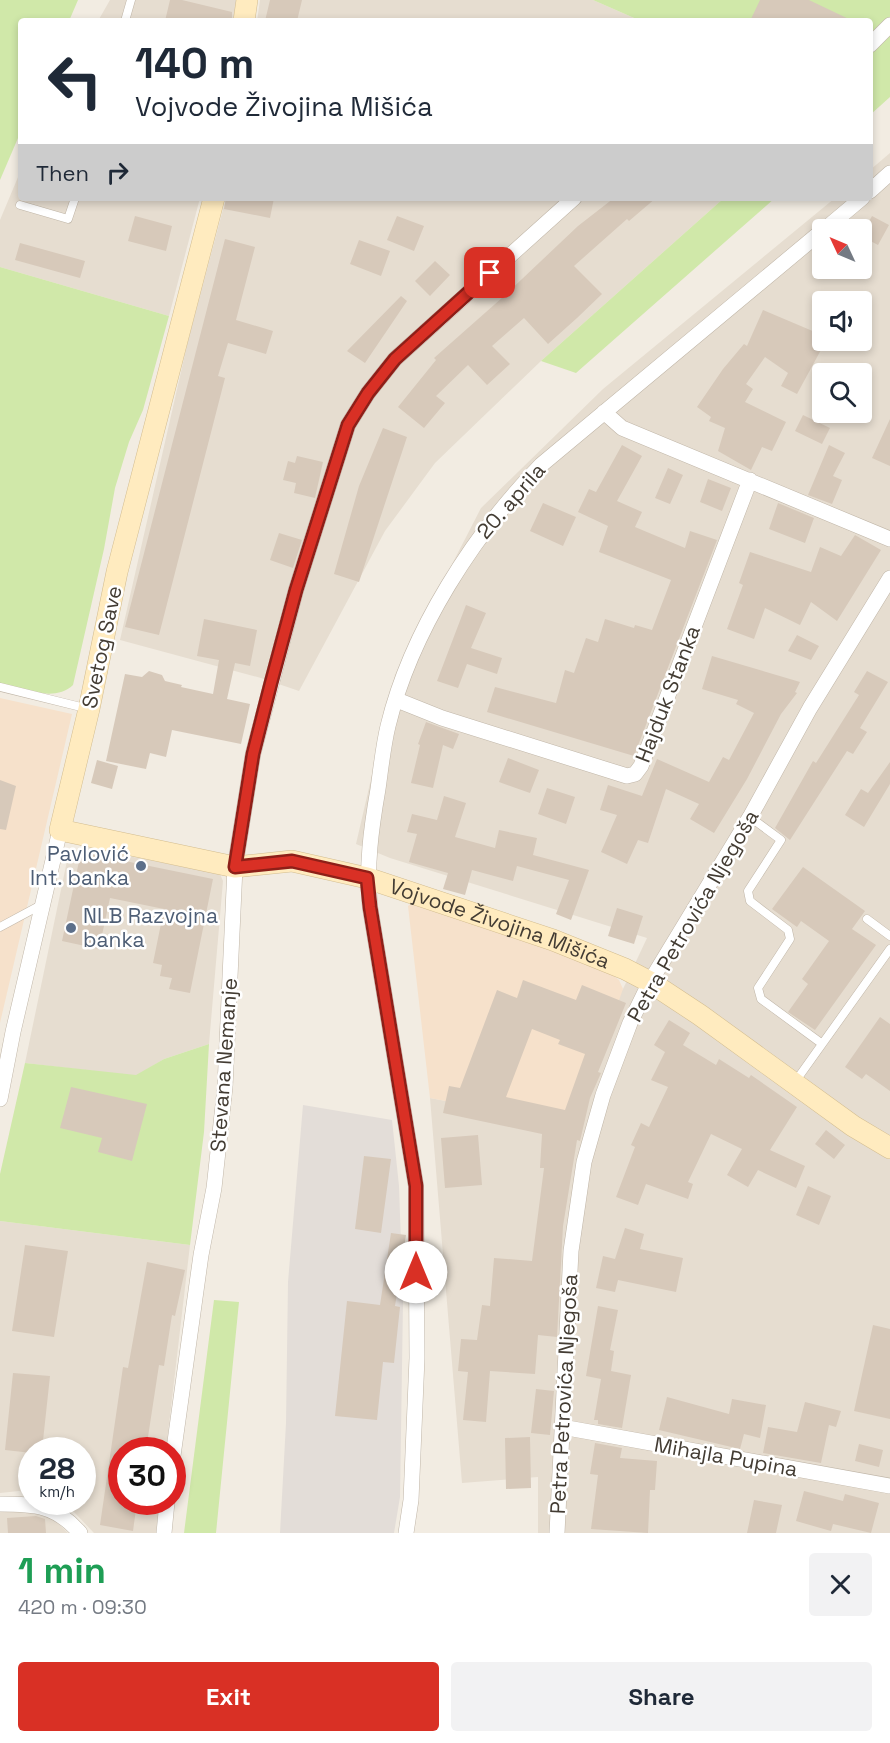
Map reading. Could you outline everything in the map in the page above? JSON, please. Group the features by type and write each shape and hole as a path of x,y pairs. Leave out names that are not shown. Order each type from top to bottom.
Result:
{"street":[{"path":"244,18 247,0"},
{"path":"873,42 890,25"},
{"path":"873,188 890,173"},
{"name":"Svetog Save","path":"0,1099 9,1032 89,709 117,572 213,201"},
{"name":"Stevana Nemanje","path":"176,1437 201,1255 214,1188 225,1087 235,867 253,754 296,590 348,425 368,393 395,359 571,201"},
{"name":"20. aprila","path":"836,219 858,201"},
{"name":"20. aprila","path":"406,1533 411,1500 417,1358 416,1186 367,878 371,828 388,725 412,657 449,584 477,538 541,465 812,239"},
{"path":"604,412 622,428 890,539"},
{"name":"Hajduk Stanka","path":"397,700 442,718 627,776 635,774 641,766 750,480"},
{"name":"Petra Petrovića Njegoša","path":"557,1533 570,1251 584,1162 603,1095 630,1023 650,982 750,817 810,708 890,578"},
{"name":"Vojvode Živojina Mišića","path":"60,830 235,867 292,861 367,878 553,940 625,969 650,982 795,1082 853,1126 890,1148"},
{"name":"Mihajla Pupina","path":"562,1427 890,1486"},
{"path":"0,1504 50,1508 68,1519 80,1533"},
{"path":"164,1533 166,1515"}],"lane":[{"path":"126,18 131,0"},
{"path":"20,205 68,219 74,201"},
{"path":"0,687 89,709"},
{"path":"750,817 781,840 748,891 750,901 788,930 790,939 758,988 761,999 821,1043"},
{"path":"0,927 42,905"},
{"path":"867,919 890,936"},
{"path":"795,1082 890,949"}],"shaded area":[{"path":"110,0 237,0 234,18 100,18"},
{"path":"260,0 593,0 634,18 257,18"},
{"path":"890,153 890,1533 538,1533 538,1477 462,1483 430,1098 513,1114 623,989 647,938 390,858 356,844 395,675 481,508 603,389 831,201 873,201 873,167"},
{"path":"18,177 18,201 199,201 169,316 0,267 0,220"},
{"path":"225,201 721,201 541,361 435,463 385,531 299,691 261,678 120,640 188,341"},
{"path":"0,698 72,714 0,1023"},
{"path":"82,847 220,874 223,881 209,1044 164,1059 136,1076 25,1063 68,856"},
{"path":"413,902 605,969 619,980 623,989 578,1117 513,1114 430,1098 408,906"},
{"path":"303,1105 392,1120 399,1186 403,1302 400,1497 394,1533 280,1533 286,1423 288,1282"},
{"path":"0,1221 190,1245 168,1437 108,1437 108,1515 158,1515 156,1533 94,1533 77,1515 96,1515 96,1437 18,1437 18,1491 0,1493"},
{"path":"18,1511 18,1515 40,1515 54,1519 68,1533 0,1533 0,1512"}],"green space":[{"path":"0,0 78,0 70,18 18,18 18,138 0,180"},
{"path":"593,0 890,0 890,97 873,112 873,18 634,18"},
{"path":"721,201 772,201 576,373 541,361"},
{"path":"0,267 169,316 143,410 129,442 115,488 104,549 73,685 57,693 38,693 0,684"},
{"path":"209,1044 204,1132 190,1245 0,1221 0,1174 25,1063 136,1075 164,1059"},
{"path":"214,1300 239,1302 216,1533 184,1533"}],"building":[{"path":"170,0 182,0 232,12 232,18 166,18"},
{"path":"270,0 302,0 298,18 266,18"},
{"path":"760,0 809,0 847,18 751,18"},
{"path":"225,201 273,201 270,218 224,209"},
{"path":"610,201 652,201 629,221 627,219 574,266 602,294 548,344 524,318 492,346 510,364 487,385 468,365 436,396 445,403 424,428 398,407 436,360 434,358 578,226"},
{"path":"135,216 172,226 166,251 128,241"},
{"path":"397,216 424,226 414,251 387,240"},
{"path":"872,216 889,225 878,245 872,242"},
{"path":"225,239 255,247 236,320 273,331 266,354 228,343 218,376 225,378 159,635 125,627"},
{"path":"359,240 390,251 381,276 350,264"},
{"path":"20,243 85,261 80,278 15,260"},
{"path":"435,261 450,275 430,296 415,281"},
{"path":"401,296 407,301 365,363 347,351"},
{"path":"763,310 812,331 812,351 820,351 797,394 781,386 788,373 765,357 746,384 753,389 745,402 786,422 772,451 762,447 751,470 718,451 725,428 709,421 711,417 697,407 723,369 744,344 747,346"},
{"path":"803,415 812,419 812,423 820,423 830,428 822,444 795,431"},
{"path":"890,419 890,466 872,458"},
{"path":"383,428 407,437 359,582 334,574 359,486"},
{"path":"622,445 642,456 617,501 642,512 635,527 685,548 690,531 717,540 634,756 487,712 495,687 556,703 565,670 574,673 586,638 598,642 605,619 634,628 635,625 652,630 671,580 599,552 608,526 578,512 589,489 596,492"},
{"path":"829,445 845,453 833,476 842,480 832,504 808,495"},
{"path":"297,456 323,462 315,498 294,493 296,483 283,480 288,461 295,463"},
{"path":"668,468 683,475 670,504 655,498"},
{"path":"708,479 731,488 722,511 700,502"},
{"path":"543,503 576,517 563,546 530,531"},
{"path":"778,503 814,518 805,543 769,529"},
{"path":"279,533 302,540 293,568 270,560"},
{"path":"855,535 881,550 837,621 811,602 800,625 765,608 754,639 727,629 743,585 739,583 750,552 811,572 820,547 841,556"},
{"path":"466,605 486,613 471,648 502,658 497,674 467,664 458,688 437,681"},
{"path":"204,619 257,630 250,666 235,663 227,699 250,704 241,744 172,730 166,757 150,753 146,769 106,761 125,674 142,677 149,671 162,675 165,681 182,685 181,687 213,694 219,660 197,656"},
{"path":"797,635 819,646 811,660 788,651"},
{"path":"712,656 800,682 795,692 797,693 781,714 747,779 714,833 690,819 699,804 666,789 648,843 638,840 627,864 601,852 617,815 600,810 608,785 642,796 657,759 709,782 723,757 729,760 754,713 736,704 738,700 702,689"},
{"path":"867,671 888,682 860,728 867,732 853,754 847,751 790,840 775,828 813,761 816,763 859,695 854,692"},
{"path":"426,722 459,734 453,749 443,745 433,788 411,783 420,745 418,744"},
{"path":"508,758 539,770 530,793 499,782"},
{"path":"97,760 118,766 112,789 91,783"},
{"path":"890,762 890,784 864,827 845,815 861,789 868,793"},
{"path":"0,780 16,786 6,830 0,829"},
{"path":"547,788 575,797 566,824 538,814"},
{"path":"444,796 466,803 455,837 495,848 499,830 537,838 533,855 589,870 571,920 556,914 569,880 517,866 513,881 472,870 465,895 443,889 448,873 409,862 417,834 407,832 412,814 437,820"},
{"path":"81,852 213,879 190,993 169,989 172,978 160,976 162,965 153,963 164,909 110,898 99,949 62,941"},
{"path":"803,867 865,911 852,929 876,945 815,1030 788,1012 808,984 802,979 829,941 801,921 797,927 772,909"},
{"path":"617,908 643,916 634,944 608,936"},
{"path":"523,980 576,1000 582,985 626,1003 598,1072 601,1073 590,1098 580,1141 577,1140 563,1226 557,1337 538,1335 535,1374 490,1371 486,1422 463,1420 468,1372 458,1371 461,1339 477,1340 482,1305 490,1306 494,1258 532,1261 544,1168 540,1168 542,1134 443,1113 449,1086 460,1088 497,990 517,998","holes":["532,1029 560,1040 558,1044 585,1054 565,1110 506,1097"]},
{"path":"880,1017 890,1024 890,1091 866,1074 862,1079 845,1067"},
{"path":"669,1020 690,1033 683,1045 716,1065 719,1059 749,1078 751,1075 797,1107 770,1150 805,1166 796,1188 758,1170 748,1187 727,1175 742,1149 711,1134 688,1182 693,1184 688,1199 646,1184 638,1205 616,1197 635,1147 631,1145 641,1123 649,1127 668,1087 651,1080 665,1052 654,1045"},
{"path":"71,1087 147,1104 132,1161 98,1152 102,1138 60,1128"},
{"path":"826,1130 845,1145 834,1159 815,1144"},
{"path":"478,1135 482,1185 445,1188 441,1138"},
{"path":"364,1156 391,1159 381,1233 355,1229"},
{"path":"808,1186 831,1196 819,1225 796,1215"},
{"path":"625,1228 644,1234 640,1249 683,1258 676,1292 618,1280 615,1292 596,1288 603,1256 615,1259"},
{"path":"391,1233 406,1235 395,1306 400,1307 394,1363 383,1362 377,1420 335,1416 347,1301 380,1305"},
{"path":"25,1245 68,1251 54,1337 12,1331"},
{"path":"147,1262 185,1270 175,1316 172,1315 164,1366 159,1365 148,1437 113,1437 123,1367 128,1368"},
{"path":"598,1306 618,1310 610,1350 614,1351 611,1371 631,1375 622,1428 598,1424 598,1420 594,1420 601,1379 586,1376"},
{"path":"873,1325 890,1329 890,1419 854,1411"},
{"path":"13,1373 50,1376 43,1437 18,1437 18,1451 5,1450"},
{"path":"536,1389 554,1391 550,1435 531,1433"},
{"path":"667,1397 729,1414 732,1399 766,1405 760,1438 744,1434 740,1449 659,1430"},
{"path":"805,1402 841,1411 836,1427 829,1425 821,1463 763,1453 768,1427 797,1432"},
{"path":"530,1437 531,1488 506,1489 505,1438"},
{"path":"595,1443 622,1448 620,1458 657,1461 655,1490 650,1490 648,1533 591,1529 598,1475 590,1474"},
{"path":"859,1444 883,1450 879,1467 855,1461"},
{"path":"108,1470 108,1515 135,1515 133,1531 100,1525"},
{"path":"804,1491 843,1501 845,1494 879,1503 871,1533 833,1524 831,1531 796,1521"},
{"path":"754,1500 782,1505 776,1533 747,1533"},
{"path":"36,1516 45,1519 46,1533 8,1533 7,1518"}],"place":[{"name":"Pavlović Int. banka","path":"141,866"},
{"name":"NLB Razvojna banka","path":"71,928"}],"route":[{"path":"416,1272 416,1186 367,878 292,861 235,867 253,754 271,683 296,590 348,425 368,393 395,359 490,273"}]}
